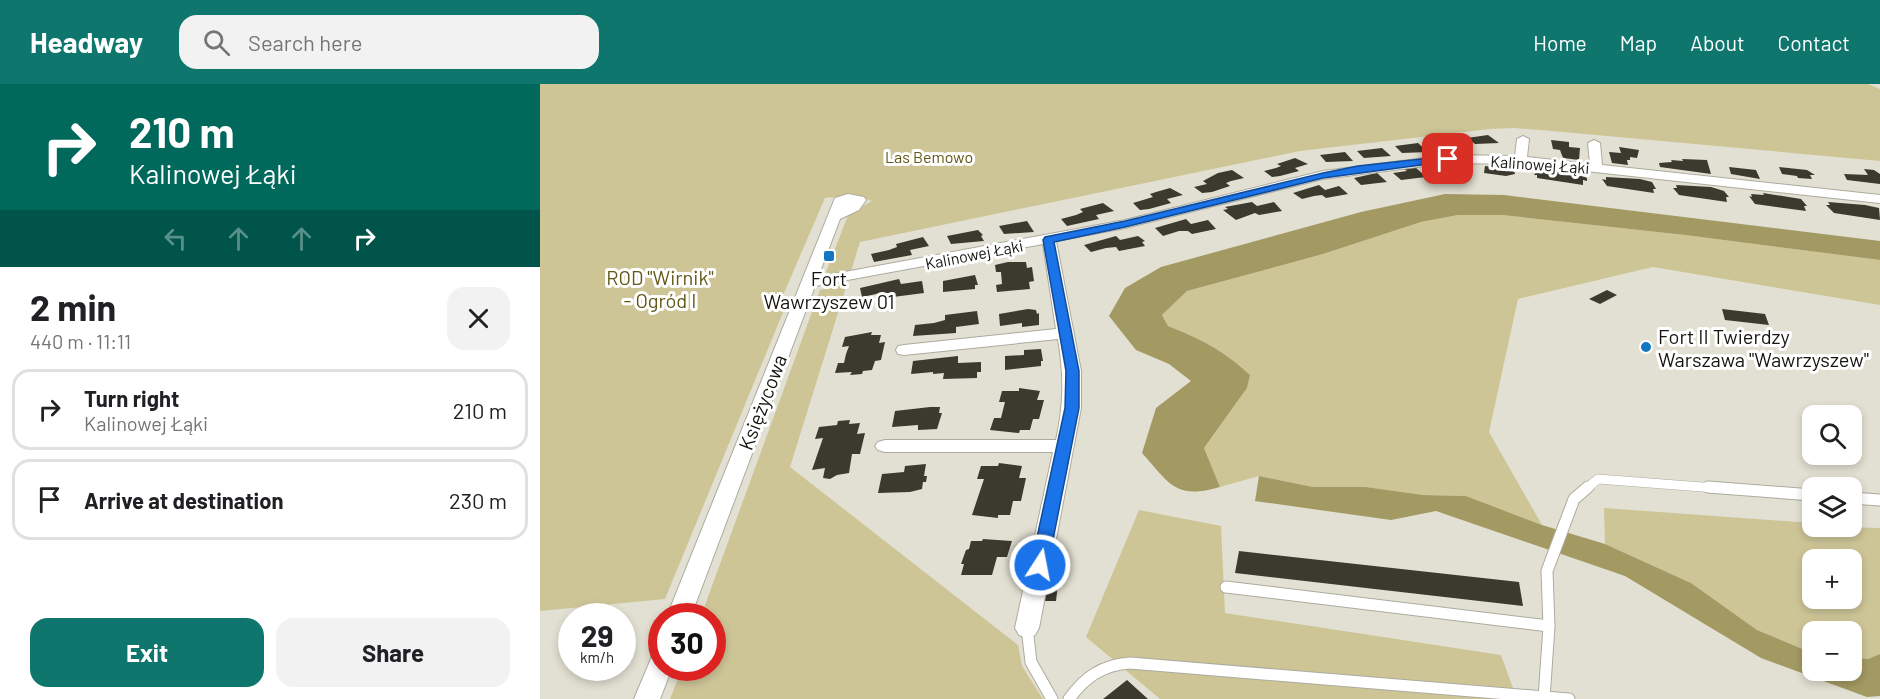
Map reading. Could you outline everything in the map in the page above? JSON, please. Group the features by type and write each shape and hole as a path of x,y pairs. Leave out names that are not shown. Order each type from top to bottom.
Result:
{"street":[{"path":"1594,143 1596,168"},
{"name":"Kalinowej Łąki","path":"808,283 1049,240 1125,224 1323,175 1522,150 1596,168 1880,200"},
{"name":"Księżycowa","path":"684,603 840,201 854,198 860,201 855,207 834,217"},
{"path":"1027,628 1072,408 1072,371 1049,240"},
{"path":"904,350 1064,333"},
{"path":"885,446 1064,446"},
{"path":"647,699 654,681"}],"lane":[{"path":"1544,698 1549,626 1547,571 1574,500 1598,479 1802,494"},
{"path":"1862,499 1880,500"},
{"path":"1226,587 1549,626"},
{"path":"1027,628 1031,662 1053,699"},
{"path":"1069,699 1075,689 1102,666 1114,663 1569,699"}],"green space":[{"path":"540,84 1868,84 1880,89 1880,161 1552,131 1490,129 1300,151 860,242 851,271 824,277 847,218 852,212 872,201 856,195 825,198 781,300 784,310 665,599 623,603 558,603 558,609 540,611"},
{"path":"1458,215 1502,215 1880,260 1880,305 1653,267 1518,299 1489,432 1542,525 1466,496 1423,495 1366,487 1313,487 1259,476 1220,487 1204,448 1247,388 1250,375 1211,346 1168,326 1162,315 1187,291 1323,254 1421,222"},
{"path":"847,284 790,467 1018,645 1022,666 1043,699 670,699 677,681 726,681 726,603 706,603 820,290"},
{"path":"1604,508 1802,522 1802,537 1862,537 1862,527 1880,528 1880,654 1868,659 1862,658 1862,621 1802,621 1802,649 1757,630 1691,583 1605,544"},
{"path":"1139,510 1221,526 1225,613 1501,655 1517,699 1160,699 1086,637"}],"shaded area":[{"path":"1445,194 1504,195 1880,241 1880,260 1502,215 1458,215 1421,222 1323,254 1187,291 1162,315 1168,326 1211,346 1250,375 1247,388 1204,448 1220,487 1193,492 1175,487 1167,481 1142,453 1156,408 1191,381 1169,364 1136,350 1109,316 1125,288 1161,267 1361,212"},
{"path":"1259,476 1313,487 1366,487 1423,495 1466,496 1542,525 1605,544 1691,583 1757,630 1802,649 1802,673 1761,658 1625,576 1436,511 1391,520 1255,501"},
{"path":"1880,654 1880,696 1867,697 1824,681 1862,681 1862,658 1868,659"}],"building":[{"path":"1488,135 1499,143 1475,144 1467,138"},
{"path":"1454,139 1464,147 1438,148 1431,142"},
{"path":"1551,140 1569,142 1569,147 1580,148 1579,160 1563,158 1560,150 1553,149"},
{"path":"1418,143 1428,152 1402,153 1395,146"},
{"path":"1619,147 1639,150 1637,158 1630,157 1630,160 1627,160 1628,165 1612,163 1609,152 1621,153"},
{"path":"1382,148 1391,156 1364,158 1357,151"},
{"path":"1345,152 1353,161 1326,162 1320,155"},
{"path":"1295,158 1308,164 1295,168 1299,171 1280,176 1272,177 1264,171 1281,166 1277,164"},
{"path":"1682,159 1707,160 1711,174 1660,167 1659,163 1672,162 1671,160 1683,161"},
{"path":"1454,165 1466,174 1443,177 1434,170 1447,169 1444,166"},
{"path":"1501,165 1513,167 1515,174 1506,176 1484,173 1485,166 1501,168"},
{"path":"1415,167 1426,177 1401,180 1393,173 1407,171 1404,169"},
{"path":"1729,167 1756,170 1760,179 1731,174"},
{"path":"1779,167 1807,170 1815,175 1810,175 1812,179 1798,178 1782,174"},
{"path":"1538,169 1576,173 1587,178 1587,181 1583,180 1583,185 1537,178 1537,175 1534,175"},
{"path":"1864,169 1874,170 1880,174 1880,184 1847,180 1844,174 1868,175"},
{"path":"1232,170 1244,178 1226,183 1230,186 1212,192 1202,193 1194,187 1207,184 1203,181 1218,173"},
{"path":"1377,173 1387,182 1361,185 1354,178"},
{"path":"1606,177 1640,179 1652,182 1656,189 1653,189 1654,193 1607,186 1602,179 1606,180"},
{"path":"1319,185 1325,190 1339,186 1348,194 1326,198 1322,195 1302,199 1293,193"},
{"path":"1676,185 1711,187 1724,191 1729,197 1726,197 1727,202 1679,195 1673,188 1677,188"},
{"path":"1170,188 1183,195 1167,199 1171,203 1149,209 1140,210 1133,203 1153,197 1150,194"},
{"path":"1763,193 1801,199 1807,206 1804,206 1806,211 1755,204 1749,196 1752,197 1751,194 1764,195"},
{"path":"1252,202 1257,206 1274,202 1282,211 1259,215 1255,213 1236,220 1223,210 1228,209 1225,207"},
{"path":"1828,202 1879,208 1880,220 1834,213 1826,205 1830,205"},
{"path":"1103,203 1114,211 1096,215 1099,219 1067,226 1061,219 1083,212 1080,209"},
{"path":"1186,219 1191,224 1208,220 1216,229 1192,234 1188,231 1179,231 1163,236 1155,228"},
{"path":"1027,221 1034,232 1004,234 999,226"},
{"path":"978,230 983,235 981,236 984,241 951,244 947,236"},
{"path":"1116,236 1120,240 1138,236 1145,241 1142,242 1145,246 1119,251 1116,247 1106,248 1091,252 1084,245"},
{"path":"923,237 929,246 910,250 912,255 874,262 871,254"},
{"path":"1026,262 1027,268 1032,267 1034,281 1029,282 1030,289 997,292 996,285 1002,284 1001,272 996,272 995,265"},
{"path":"975,275 978,285 975,285 975,289 943,292 943,281"},
{"path":"899,279 901,284 922,281 924,293 893,297 892,293 881,293 862,297 860,288"},
{"path":"1607,290 1617,295 1600,304 1589,299"},
{"path":"1028,309 1039,313 1039,325 1022,327 1022,323 1000,326 999,314"},
{"path":"1722,309 1765,314 1769,325 1725,320"},
{"path":"977,311 979,324 956,327 956,333 913,336 915,325 945,320 945,315"},
{"path":"872,332 871,335 881,335 879,343 885,342 881,360 875,361 872,370 850,375 852,372 835,373 838,363 844,363 849,346 842,347 845,337"},
{"path":"1041,349 1043,361 1041,361 1041,366 1005,370 1005,356 1024,355 1024,350"},
{"path":"958,356 958,363 981,362 981,372 977,372 977,378 943,379 944,373 933,374 933,372 911,374 913,361"},
{"path":"1019,388 1040,391 1037,400 1044,400 1039,419 1033,419 1030,430 1020,430 1019,433 990,430 994,418 1001,418 1005,402 999,402 1002,391 1019,391"},
{"path":"940,407 939,413 942,413 937,429 918,430 918,425 892,427 895,411"},
{"path":"850,420 849,424 860,423 857,434 865,433 860,454 852,454 849,473 830,479 823,478 825,468 812,470 823,438 815,439 819,427 837,425 838,421"},
{"path":"999,463 1022,466 1019,478 1026,478 1021,501 1013,501 1010,515 998,515 998,518 972,515 984,479 977,479 981,466 998,466"},
{"path":"926,464 924,476 927,476 922,489 910,492 878,493 882,474 904,472 905,466"},
{"path":"983,539 1012,541 1007,557 997,557 992,575 961,575 964,564 961,564 971,541 982,541"},
{"path":"1239,551 1519,582 1523,606 1235,573"},
{"path":"1043,584 1058,584 1056,601 1041,601"},
{"path":"1127,680 1148,699 1103,699"}],"place":[{"name":"Fort Wawrzyszew 01","path":"829,256"},
{"name":"Fort II Twierdzy Warszawa \"Wawrzyszew\"","path":"1646,347"}],"route":[{"path":"1040,565 1072,408 1072,371 1049,240 1125,224 1323,175 1448,159"}],"park label":[{"name":"Las Bemowo","path":"929,156"},
{"name":"ROD \"Wirnik\" - Ogród I","path":"660,288"}]}
